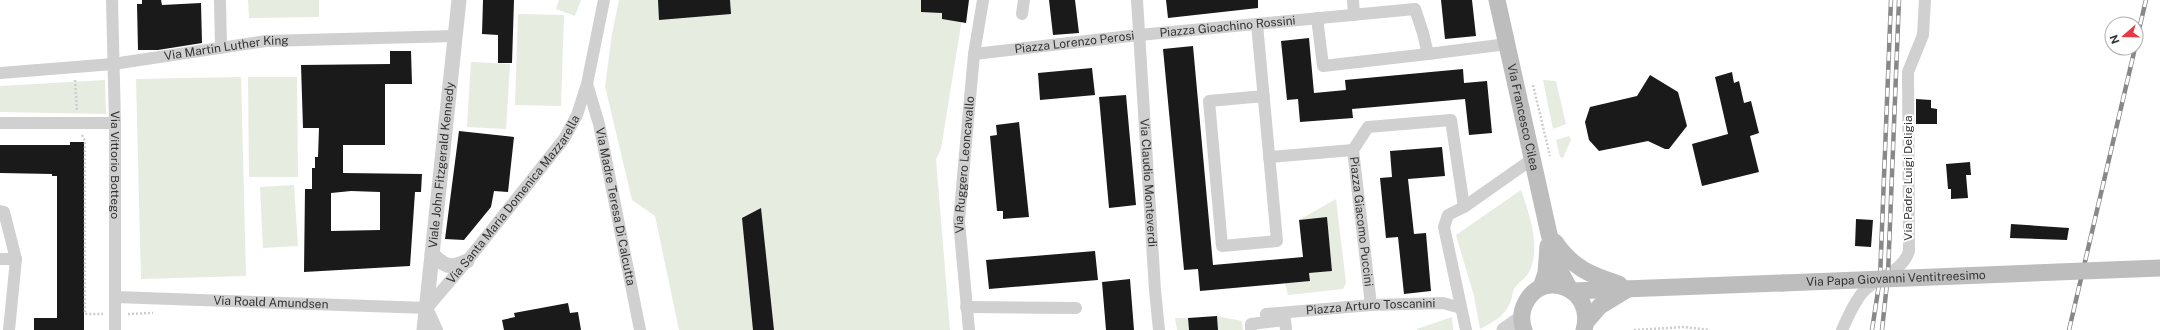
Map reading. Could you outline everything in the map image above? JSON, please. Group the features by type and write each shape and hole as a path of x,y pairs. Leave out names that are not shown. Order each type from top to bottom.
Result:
{"main road":[{"name":"Via Francesco Cilea","path":"1497,0 1531,160 1549,234 1561,273 1571,290 1581,299 1586,310 1585,326"},
{"name":"Via Francesco Cilea","path":"1541,287 1546,273 1549,234"},
{"path":"1549,234 1563,254 1576,266 1594,277 1632,288"},
{"name":"Via Papa Giovanni Ventitreesimo","path":"1541,287 1560,285 1571,290 2160,268"},
{"path":"1523,324 1526,300 1541,287"},
{"name":"Via Papa Giovanni Ventitreesimo","path":"1585,326 1600,306 1614,296 1632,288"}],"street":[{"name":"Via Vittorio Bottego","path":"112,0 115,330"},
{"path":"220,0 221,48"},
{"name":"Viale John Fitzgerald Kennedy","path":"424,330 460,0"},
{"name":"Via Santa Maria Domenica Mazzarella","path":"427,308 467,261 564,139 577,115 587,84 604,0"},
{"name":"Via Ruggero Leoncavallo","path":"968,330 959,221 974,54 983,0"},
{"path":"1022,14 1024,0"},
{"name":"Piazza Lorenzo Perosi","path":"974,54 1139,35 1137,0"},
{"path":"1353,0 1354,15"},
{"name":"Via Padre Luigi Deligia","path":"1842,330 1858,297 1880,278 1904,264 1909,251 1908,72 1923,35 1925,0"},
{"name":"Piazza Gioachino Rossini","path":"1139,35 1354,15 1415,5 1428,54"},
{"path":"1317,18 1323,66 1507,44"},
{"path":"1257,24 1264,96 1277,241 1222,246 1209,100 1264,96"},
{"name":"Via Claudio Monteverdi","path":"1139,35 1155,290 1160,330"},
{"name":"Via Martin Luther King","path":"0,73 113,64 266,41 455,36"},
{"name":"Via Madre Teresa Di Calcutta","path":"587,84 599,124 640,330"},
{"path":"1353,150 1368,127 1451,120 1464,207"},
{"path":"0,122 114,123"},
{"name":"Piazza Giacomo Puccini","path":"1269,157 1353,150 1371,305"},
{"path":"1466,330 1444,227 1448,215 1464,207 1531,160"},
{"path":"0,211 4,212 16,259 8,330"},
{"path":"432,254 443,265 448,267 456,267 467,261"},
{"path":"0,259 16,259"},
{"name":"Via Roald Amundsen","path":"115,297 427,308"},
{"name":"Piazza Arturo Toscanini","path":"1266,322 1266,314 1371,305 1443,303 1461,308"},
{"path":"966,307 1076,308"},
{"path":"427,308 437,330"},
{"name":"Piazza Arturo Toscanini","path":"1251,330 1251,324 1285,320 1286,330"},
{"path":"1504,330 1523,324"}],"path":[{"path":"75,74 78,129 85,141 85,314 158,313"},
{"path":"1634,330 1684,327 1710,330"}],"shaded area":[{"path":"248,0 319,0 319,17 249,18"},
{"path":"559,0 581,0 575,16 556,9"},
{"path":"619,0 965,0 941,149 936,159 950,330 679,330 655,216 632,200 605,86 612,34"},
{"path":"518,14 564,15 561,106 515,105"},
{"path":"471,62 510,64 506,129 467,127"},
{"path":"241,77 246,276 141,279 136,79"},
{"path":"248,77 297,77 298,177 249,177"},
{"path":"105,80 106,114 0,112 0,86"},
{"path":"1543,80 1556,81 1566,124 1553,129"},
{"path":"1569,136 1571,140 1563,158 1560,157 1556,140"},
{"path":"294,185 298,246 263,248 260,187"},
{"path":"1521,190 1533,230 1533,261 1529,273 1514,289 1511,301 1505,312 1493,322 1480,329 1474,296 1456,235"},
{"path":"1336,199 1346,283 1343,289 1288,295 1285,283 1310,281 1309,273 1332,271 1327,217 1299,220"},
{"path":"1217,316 1242,321 1243,330 1218,330"},
{"path":"1452,317 1453,330 1417,330 1417,329"},
{"path":"1175,318 1188,318 1189,330 1177,330"}],"building":[{"path":"142,0 161,0 162,5 201,3 202,43 158,50 138,50 137,4 142,4"},
{"path":"483,0 514,0 512,63 498,63 498,35 482,34"},
{"path":"658,0 730,0 731,14 659,20"},
{"path":"921,0 969,0 966,23 942,19 942,13 921,12"},
{"path":"1049,0 1075,0 1079,33 1053,35"},
{"path":"1166,0 1258,0 1258,8 1168,18"},
{"path":"1441,0 1472,0 1476,36 1445,39"},
{"path":"1309,38 1314,93 1346,90 1345,80 1463,69 1464,83 1487,81 1492,133 1469,135 1465,99 1352,109 1353,118 1300,122 1298,99 1287,100 1281,41"},
{"path":"1193,46 1213,265 1303,257 1299,220 1327,217 1332,271 1309,273 1310,281 1200,291 1198,269 1184,270 1163,49"},
{"path":"390,51 411,51 412,84 385,84 385,145 343,145 343,173 422,174 421,192 415,192 410,266 304,272 305,189 312,189 312,168 315,168 315,157 318,157 319,128 303,128 301,65 390,64","holes":["351,191 380,192 380,230 331,231 331,193"]},
{"path":"1092,68 1095,95 1040,100 1038,73"},
{"path":"1732,72 1734,83 1739,81 1744,103 1751,101 1759,133 1750,136 1759,172 1702,186 1692,144 1728,134 1715,77"},
{"path":"1650,75 1678,92 1687,126 1669,149 1665,149 1648,141 1599,151 1589,140 1585,122 1590,107 1637,96"},
{"path":"1126,95 1136,205 1109,208 1099,97"},
{"path":"1916,99 1931,100 1931,108 1937,109 1937,124 1916,124"},
{"path":"1019,122 1029,217 1003,219 1003,211 997,211 990,136 997,135 996,125"},
{"path":"459,131 514,137 508,192 494,191 491,207 464,240 445,239"},
{"path":"70,142 84,142 84,330 34,330 34,318 57,318 57,176 52,176 52,174 0,173 0,145 70,145"},
{"path":"1442,147 1445,176 1408,179 1414,234 1426,233 1431,291 1404,294 1398,237 1386,238 1380,178 1392,177 1390,151"},
{"path":"1970,162 1971,175 1966,175 1968,198 1951,199 1951,189 1948,189 1946,164"},
{"path":"761,208 774,330 753,330 742,218"},
{"path":"1856,219 1873,220 1871,247 1855,246"},
{"path":"2011,224 2069,228 2067,240 2010,238"},
{"path":"1095,251 1098,280 989,289 986,260"},
{"path":"1130,279 1134,330 1106,330 1102,282"},
{"path":"568,303 570,313 578,312 581,330 504,330 502,320 515,317 514,313"},
{"path":"1217,316 1218,330 1189,330 1188,318"}],"railway":[{"path":"1872,330 1880,278 1891,0"},
{"path":"1882,330 1888,274 1899,0"},
{"path":"2142,16 2146,0"},
{"path":"2069,330 2133,56"}]}
